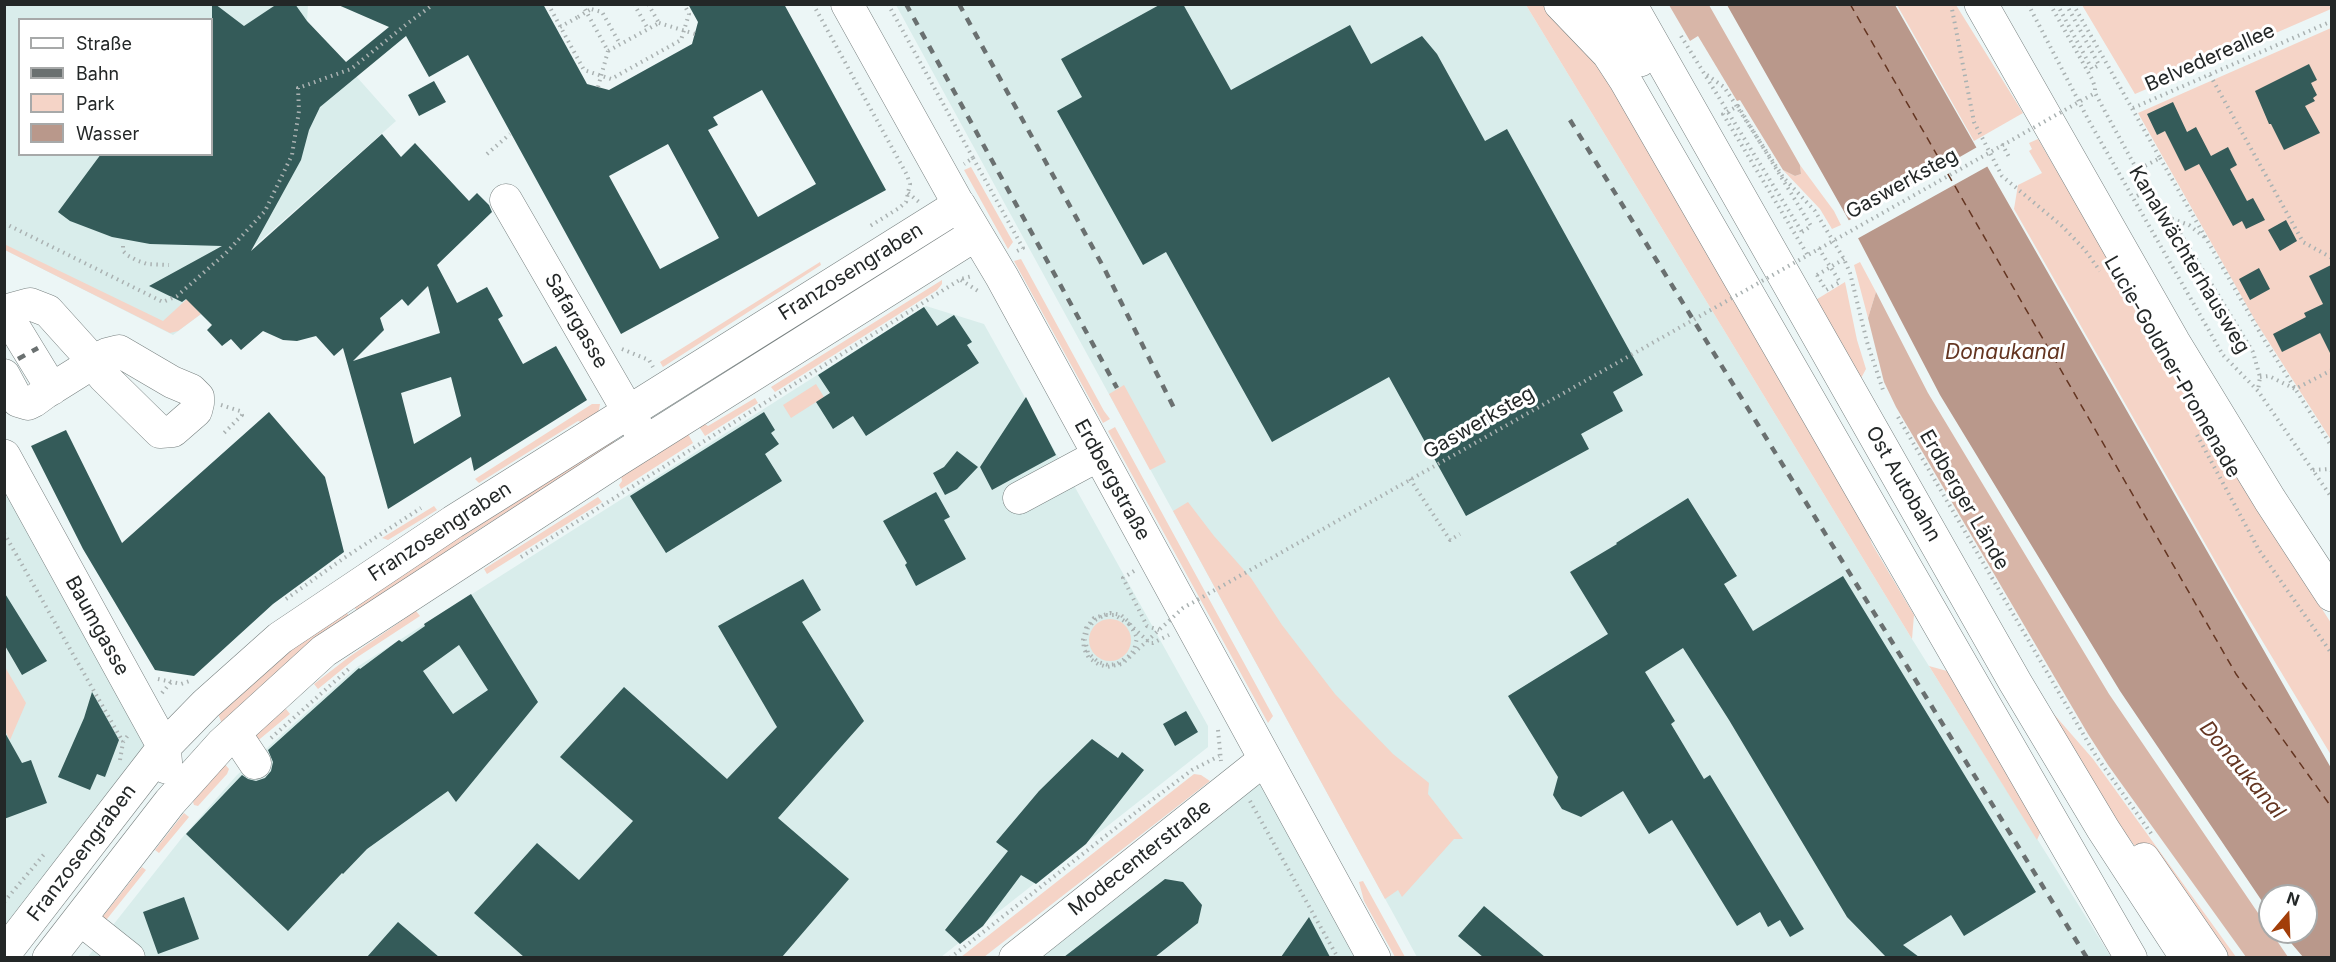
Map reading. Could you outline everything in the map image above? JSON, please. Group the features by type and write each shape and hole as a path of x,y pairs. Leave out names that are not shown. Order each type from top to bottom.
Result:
{"main road":[{"path":"1599,4 1636,54 1681,123 1693,122 1620,4"},
{"name":"Ost Autobahn","path":"1630,4 1693,122 2015,682 2103,829 2187,957"},
{"path":"1981,4 2173,341 2331,595"},
{"name":"Erdbergstraße","path":"959,204 976,234 986,278 1099,455 1374,957"},
{"name":"Franzosengraben","path":"4,954 164,747 206,704 280,638 453,522 622,400 959,204"},
{"name":"Franzosengraben","path":"49,957 170,802 247,751 324,651 464,558 976,234"},
{"name":"Baumgasse","path":"4,456 164,747 170,802"}],"street":[{"name":"Erdbergstraße","path":"847,4 959,204"},
{"path":"1560,4 1608,54 1625,80 2131,957"},
{"path":"1611,4 1693,122"},
{"name":"Safargasse","path":"506,200 646,442"},
{"path":"4,375 18,401 25,404 34,402 52,389 93,363 110,352 119,351 172,382 191,390 198,400 196,411 173,431 167,433 157,431 126,405 93,363 52,315 42,308 26,305 6,315 52,389"},
{"path":"126,405 142,390 154,371"},
{"path":"1019,498 1099,455"},
{"name":"Modecenterstraße","path":"1016,957 1265,759"},
{"path":"2150,849 2212,957"},
{"path":"80,919 129,957"}],"path":[{"path":"4,222 163,302 177,296 226,253 265,211 292,155 300,111 298,88 351,69 408,22 434,4"},
{"path":"548,4 584,70 611,79 681,40 689,14 684,4"},
{"path":"582,4 608,51"},
{"path":"634,4 648,29"},
{"path":"648,4 658,23 695,34"},
{"path":"813,4 910,184 906,202 859,233"},
{"name":"Lucie-Goldner-Promenade","path":"1951,4 1974,122 2001,169 2002,176 2062,226 2085,250 2103,274"},
{"name":"Kanalwächterhausweg","path":"2028,4 2090,121 2223,355 2258,391 2331,498"},
{"path":"2050,4 2092,79 2095,93 2148,190 2171,218 2253,352 2260,377 2258,391"},
{"path":"2057,4 2092,69 2099,66 2066,4"},
{"path":"2073,4 2263,338 2331,447"},
{"path":"560,27 591,7 602,12 620,44"},
{"name":"Belvedereallee","path":"2133,108 2331,21"},
{"path":"598,87 608,51 658,23"},
{"path":"1681,36 1707,75 1802,232 1811,226 1738,106 1723,114 1807,254"},
{"path":"1707,75 1724,87 1783,177 1815,211 1844,259 1850,273 1873,364 1889,403"},
{"path":"2210,75 2303,242 2331,258"},
{"name":"Gaswerksteg","path":"1170,634 1150,643 1129,624 1120,617 1109,615 1095,620 1088,628 1085,640 1088,652 1098,662 1108,665 1117,664 1129,656 1137,645 1136,633 1129,622 1121,615 1110,613 1094,618 1086,628 1083,640 1089,658 1102,666 1117,666 1130,658 1159,630 1183,608 2095,93"},
{"path":"487,154 510,134"},
{"path":"2002,144 2009,157"},
{"path":"951,274 961,279 986,278 1023,248 973,158"},
{"path":"2137,170 2160,158"},
{"path":"2133,198 2148,190"},
{"path":"2171,218 2189,225 2206,238"},
{"path":"123,246 123,251 136,260 147,264 169,265"},
{"path":"1819,248 1840,282 1826,290 1817,275 1844,259"},
{"path":"518,559 961,279 973,276 986,278"},
{"path":"619,344 622,349 649,360 651,364"},
{"path":"622,400 651,364 661,358"},
{"path":"2295,389 2331,370"},
{"path":"2260,377 2269,376 2295,389"},
{"path":"198,400 211,401 242,412 240,418 224,433"},
{"name":"Erdberger Lände","path":"1895,413 2150,849"},
{"name":"Lucie-Goldner-Promenade","path":"2193,428 2259,550 2331,654"},
{"path":"2313,470 2329,469 2331,471"},
{"path":"1410,479 1450,540 1460,534"},
{"path":"280,604 344,558 425,506"},
{"path":"4,533 123,742"},
{"path":"1134,572 1123,578 1147,626 1159,630"},
{"path":"247,751 354,665"},
{"path":"155,677 181,684 193,680"},
{"path":"116,768 123,742 171,682"},
{"path":"951,957 1144,806 1198,766 1219,756"},
{"path":"1250,801 1338,957"},
{"path":"4,902 48,850"}],"shaded area":[{"path":"4,5 308,5 307,21 396,121 191,302 201,314 173,335 5,250"},
{"path":"896,5 1526,5 1912,639 2111,957 1417,957"},
{"path":"1669,5 1709,5 1800,165 1801,174 1795,176 1783,170 1740,100 1737,101 1698,36 1690,41"},
{"path":"1876,292 1928,393 2109,694 2258,913 2258,944 2279,944 2288,957 2246,957 2108,765 1896,407 1884,382 1868,318"},
{"path":"926,306 984,324 1208,726 1208,747 941,957 87,958 181,839 237,775 357,667"},
{"path":"4,456 164,747 4,954"},
{"path":"1265,759 1374,958 1015,958"}],"green space":[{"path":"2331,4 2331,9 2135,94 2082,5"},
{"path":"1526,5 1546,5 1596,53 1851,489 1872,544 1914,615 1912,639"},
{"path":"1897,5 1956,5 2023,113 1974,141"},
{"path":"2331,28 2331,440 2256,322 2138,113"},
{"path":"2038,139 2229,464 2331,623 2331,755 2234,594 2014,209 2018,185 2042,173 2029,151 2032,149 2029,143"},
{"path":"1800,165 1834,211 1841,225 1832,229 1820,209 1783,170 1795,176 1801,174"},
{"path":"971,167 1013,242 1008,249 964,170"},
{"path":"4,244 163,321 187,299 201,314 178,331 170,333 5,250"},
{"path":"1021,259 1110,419 1103,423 1014,261"},
{"path":"820,262 821,265 663,367 660,362"},
{"path":"1860,262 1876,292 1868,318 1854,265"},
{"path":"942,280 937,290 775,392 771,387"},
{"path":"1845,282 1857,340 1866,369 1860,380 1814,301"},
{"path":"816,384 824,397 791,418 783,405"},
{"path":"1124,385 1166,462 1150,470 1109,394"},
{"path":"755,398 758,403 705,436 698,425 703,423 708,426"},
{"path":"592,404 600,404 599,410 596,417 588,424 578,421 479,483 475,479"},
{"path":"1115,427 1273,716 1268,723 1108,431"},
{"path":"687,432 693,443 621,489 619,485 622,481 621,475"},
{"path":"614,437 614,444 464,539 411,579 359,613 350,602"},
{"path":"598,497 602,502 487,574 484,569"},
{"path":"1188,502 1251,578 1282,625 1335,694 1393,754 1429,783 1428,794 1463,839 1454,839 1402,897 1398,890 1385,899 1173,511"},
{"path":"434,506 437,510 388,540 382,538"},
{"path":"343,607 351,619 222,724 217,711"},
{"path":"416,611 420,616 356,658 318,689 314,684 349,657"},
{"path":"1110,619 1125,625 1131,640 1125,655 1110,661 1095,655 1089,640 1095,625"},
{"path":"1929,666 1947,671 2041,831 2037,840"},
{"path":"5,667 26,703 10,740 5,731"},
{"path":"2038,696 2093,759 2236,957 2220,957 2105,807"},
{"path":"286,709 290,714 255,743 255,726 263,728"},
{"path":"222,761 229,769 227,774 198,806 194,805 193,802"},
{"path":"1194,774 1201,775 1210,781 984,957 961,957"},
{"path":"184,813 189,817 159,853 155,850"},
{"path":"142,867 146,870 103,924 99,921"},
{"path":"1363,881 1405,957 1395,957 1364,901 1359,882"}],"water":[{"name":"Donaukanal","path":"1727,5 1895,5 2331,768 2331,957 2303,957 2292,944 2318,944 2318,884 2258,884 2258,895 2120,691 1940,395 1847,217"}],"pier":[{"path":"1979,146 1990,165 1855,240 1846,222"}],"building":[{"path":"212,4 244,26 277,4 295,4 307,21 346,62 389,27 336,4 543,4 587,84 609,90 692,44 698,22 688,4 784,4 886,190 621,334 468,55 429,77 406,36 320,107 309,130 301,160 251,251 382,134 401,157 415,143 469,201 477,193 489,205 492,212 437,265 457,303 487,287 503,316 498,319 523,364 556,346 587,400 474,471 471,457 388,509 343,348 334,356 316,336 297,341 283,340 263,331 241,350 231,339 222,346 207,330 212,325 186,299 182,302 149,286 222,246 150,244 112,237 70,221 58,212 100,156 213,156","holes":["762,90 816,184 758,217 708,130 718,125 713,117","668,144 719,238 660,269 609,176","428,286 440,333 353,361 384,330 380,318 402,299 408,306","451,377 461,416 414,444 401,393"]},
{"path":"1161,4 1183,4 1231,90 1350,25 1371,64 1422,36 1437,54 1485,141 1507,129 1643,375 1613,392 1623,411 1581,434 1589,449 1466,516 1389,377 1272,442 1166,252 1143,265 1057,111 1082,97 1061,59"},
{"path":"2309,64 2317,80 2311,83 2317,95 2313,98 2315,101 2305,106 2320,133 2284,150 2269,124 2255,91"},
{"path":"434,81 446,102 419,116 408,95"},
{"path":"2173,102 2187,132 2196,127 2211,156 2228,147 2237,165 2230,169 2247,201 2253,198 2265,220 2246,229 2242,221 2233,226 2199,164 2185,171 2165,131 2157,135 2147,114"},
{"path":"2286,220 2297,241 2280,251 2268,230"},
{"path":"2331,265 2331,355 2320,333 2282,352 2273,334 2306,317 2304,313 2323,304 2309,276"},
{"path":"2259,268 2270,289 2250,300 2239,279"},
{"path":"924,307 937,326 954,315 972,342 967,345 979,363 866,436 853,416 833,429 816,402 830,393 818,375"},
{"path":"1026,397 1056,455 992,490 980,467"},
{"path":"269,412 325,477 344,552 273,604 194,676 155,670 83,549 31,446 66,430 122,543"},
{"path":"764,412 775,430 771,433 779,444 765,454 782,481 666,553 630,496"},
{"path":"957,451 978,467 957,489 945,495 933,473 944,467"},
{"path":"936,492 950,517 944,520 966,559 916,586 905,565 907,563 883,521"},
{"path":"1688,498 1737,576 1724,584 1753,631 1843,576 2036,892 1964,936 1951,915 1903,945 1919,957 1886,957 1847,917 1683,648 1645,672 1675,721 1671,724 1704,779 1710,775 1804,929 1790,937 1780,920 1768,927 1760,912 1737,926 1672,820 1649,834 1623,791 1581,817 1562,809 1553,795 1558,777 1508,696 1608,634 1570,572"},
{"path":"803,579 821,610 802,622 864,721 778,818 849,879 782,957 524,957 474,913 537,843 579,880 633,821 560,757 624,687 727,779 777,727 718,626"},
{"path":"4,592 47,661 22,675 4,644"},
{"path":"471,594 538,702 456,802 448,791 367,849 288,931 186,834 242,775 256,781 265,778 271,771 273,762 268,750 359,668 399,640 402,642 425,626 424,624","holes":["459,645 488,690 453,714 423,671"]},
{"path":"92,692 119,740 105,777 97,774 90,790 58,777 84,718"},
{"path":"1186,711 1198,732 1175,746 1163,724"},
{"path":"4,731 22,763 31,760 47,803 4,819"},
{"path":"1092,739 1118,758 1122,752 1144,770 1086,844 1036,884 1021,875 983,926 960,944 945,930 1008,851 996,842 1039,791"},
{"path":"1165,879 1183,882 1202,905 1198,923 1155,957 1064,957"},
{"path":"184,897 199,939 158,954 143,912"},
{"path":"1484,906 1545,957 1483,957 1458,936"},
{"path":"1309,917 1330,957 1281,957"},
{"path":"398,922 439,957 367,957"}],"ferry route":[{"path":"1850,4 2236,674 2332,808"}],"railway":[{"path":"906,4 1117,388"},
{"path":"959,4 1105,270 1176,412"},
{"path":"1570,120 2087,958"},
{"path":"18,359 38,348"}]}
